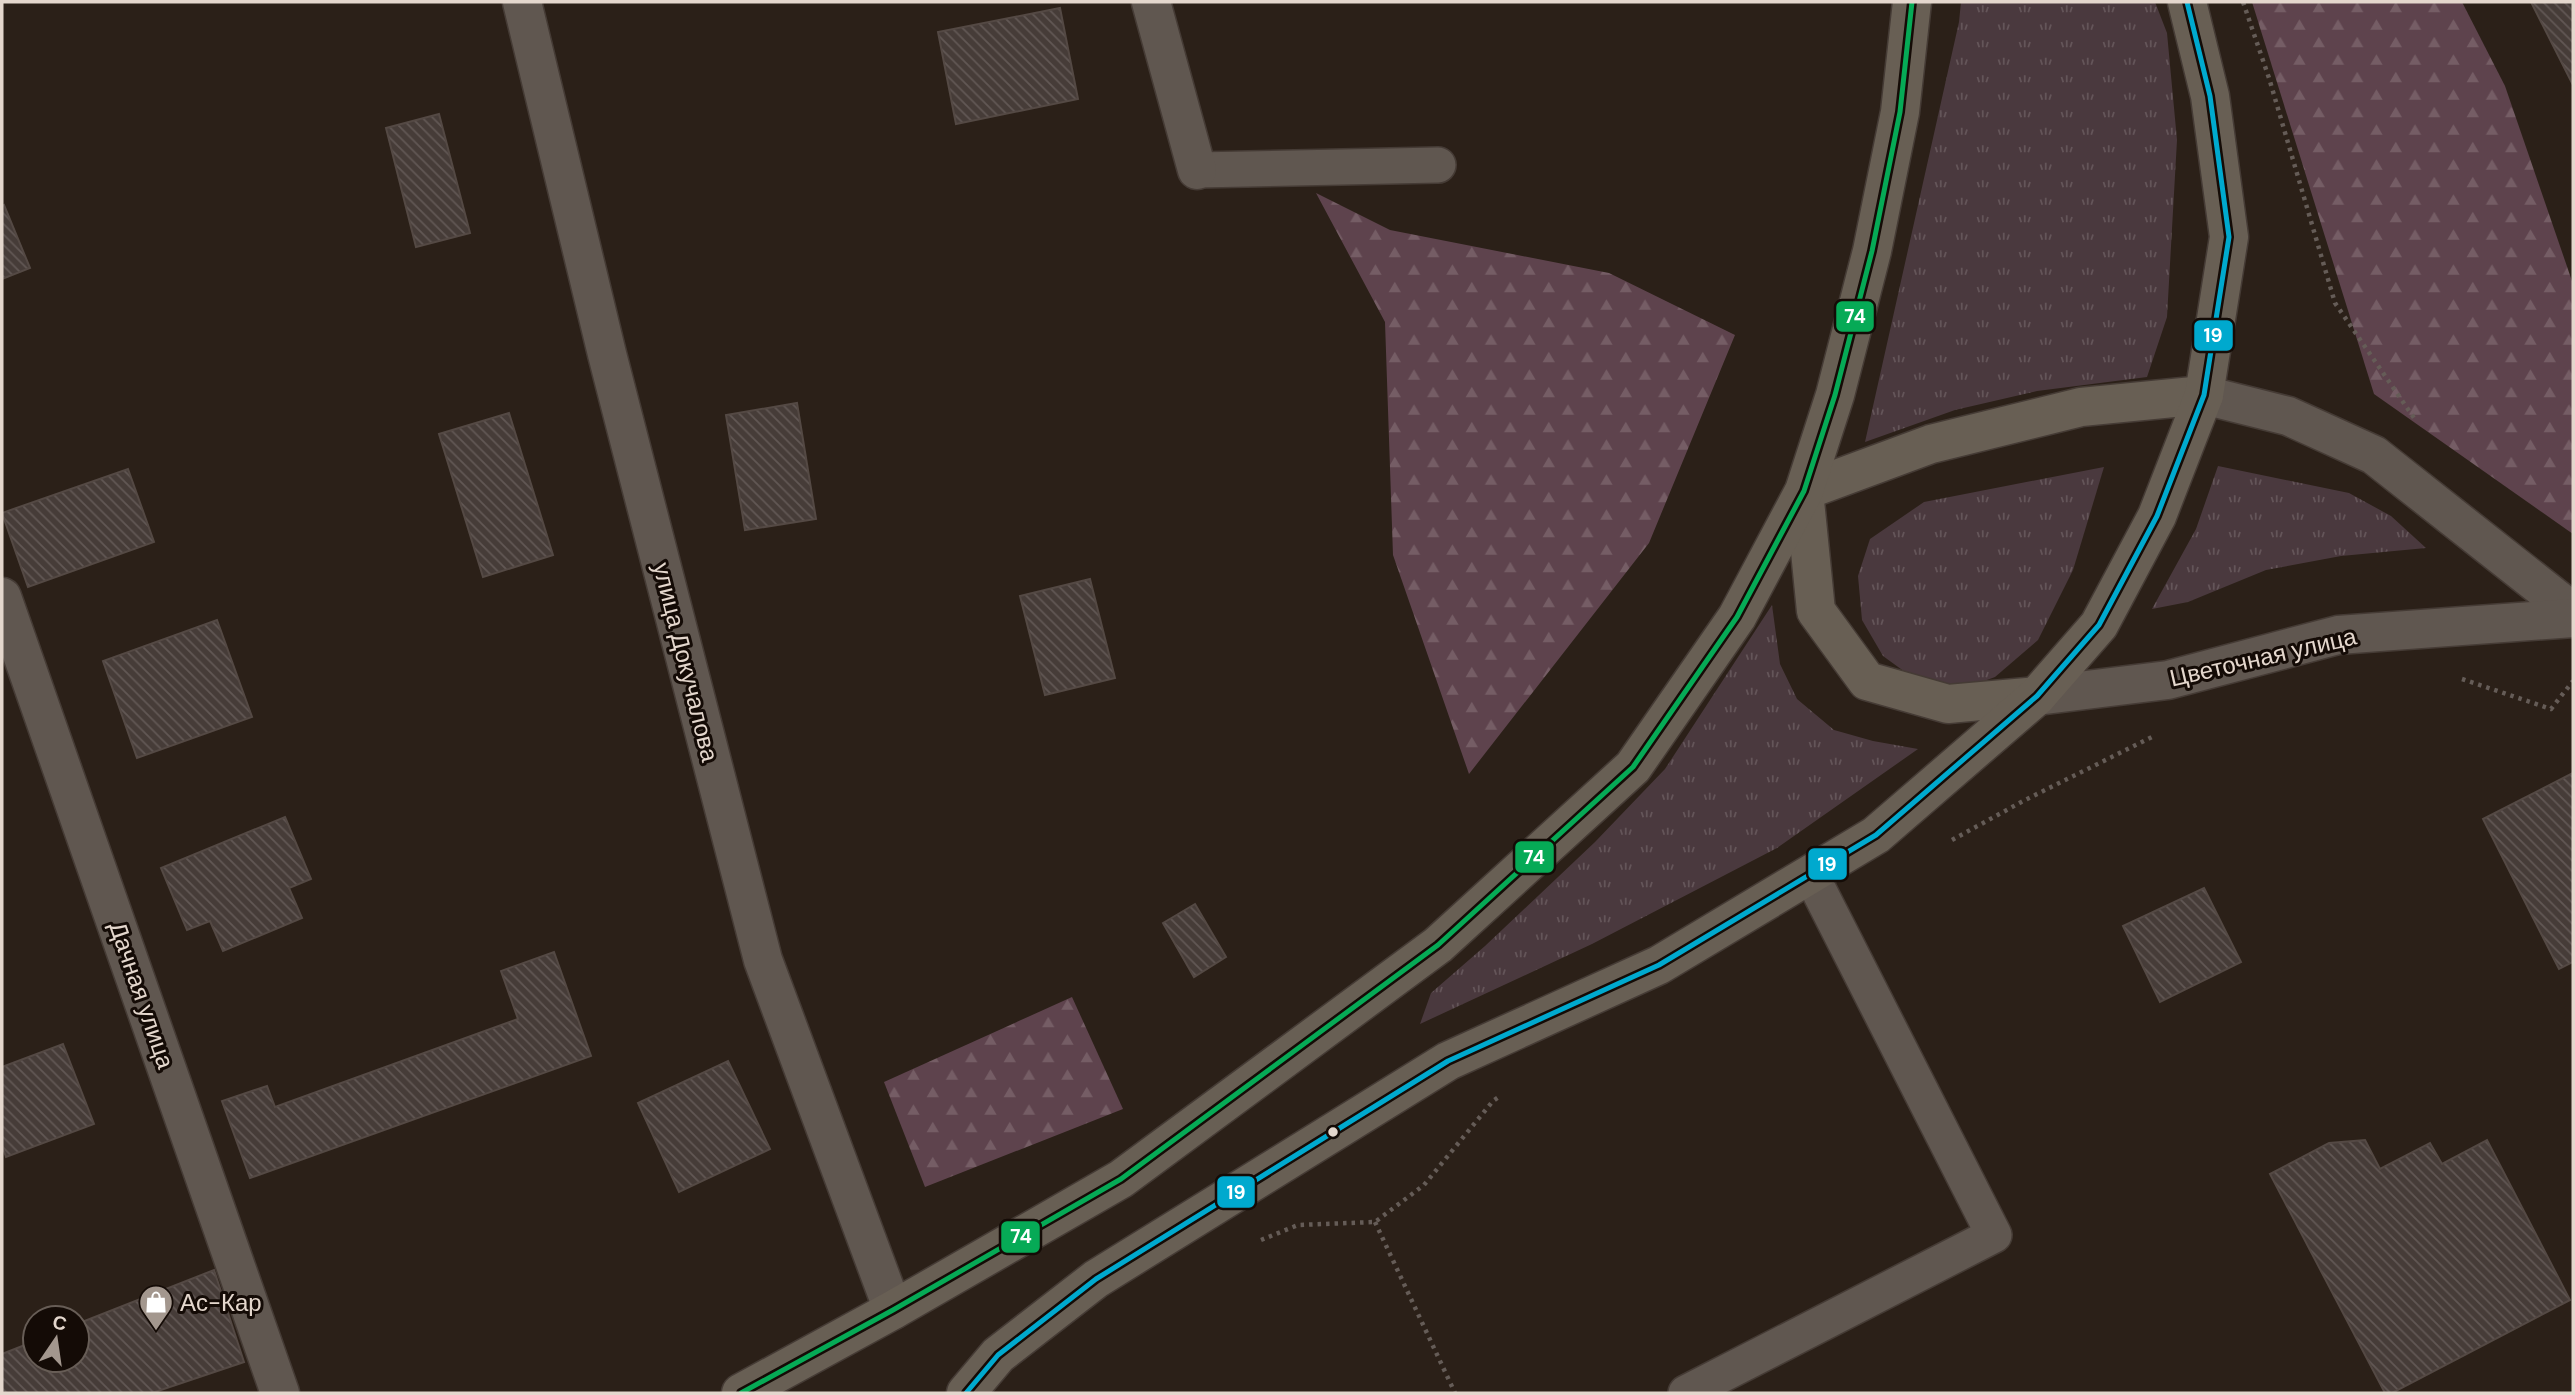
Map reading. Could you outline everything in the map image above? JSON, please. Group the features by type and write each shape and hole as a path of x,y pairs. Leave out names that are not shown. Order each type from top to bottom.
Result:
{"main road":[{"path":"741,1393 893,1310 1121,1179 1449,936 1633,767 1737,617 1804,491 1835,395 1872,251 1900,111 1912,2"},
{"path":"966,1393 998,1354 1096,1279 1448,1061 1659,965 1876,835 2037,696 2099,625 2157,516 2204,395 2230,237 2210,96 2188,2"},
{"path":"1804,491 1931,444 2081,407 2204,395"},
{"path":"1804,491 1816,611 1867,681 1948,704 2037,696"}],"street":[{"name":"улица Докучалова","path":"522,2 610,368 763,960 893,1310"},
{"path":"1151,2 1198,170"},
{"path":"2204,395 2288,416 2374,455 2573,612"},
{"name":"Дачная улица","path":"2,597 280,1393"},
{"name":"Цветочная улица","path":"2037,696 2168,681 2338,635 2573,618"}],"lane":[{"path":"1198,170 1438,165"},
{"path":"1686,1393 1994,1234 1811,875"}],"path":[{"path":"2243,2 2269,78 2335,303 2416,422"},
{"path":"2455,677 2551,709 2573,681"},
{"path":"1944,844 2025,800 2161,733"},
{"path":"1455,1393 1375,1222 1424,1185 1493,1101 1503,1094"}],"green space":[{"path":"1961,2 2155,2 2167,33 2177,140 2167,317 2147,377 2037,391 1955,410 1865,442 1959,22"},
{"path":"2252,2 2462,2 2505,86 2573,284 2573,534 2374,394"},
{"path":"1316,193 1390,230 1609,273 1735,335 1649,543 1469,774 1393,555 1385,322"},
{"path":"2218,466 2349,493 2391,516 2426,548 2341,556 2266,570 2188,602 2152,609 2196,529"},
{"path":"2104,467 2073,570 2038,640 1995,677 1957,691 1916,680 1883,656 1862,620 1858,576 1870,539 1924,502"},
{"path":"1772,605 1780,664 1797,699 1834,730 1873,741 1918,749 1777,848 1592,944 1420,1024 1431,993 1595,842 1665,769"},
{"path":"1072,997 1123,1109 925,1187 884,1082"}],"building":[{"path":"2531,2 2573,2 2573,85"},
{"path":"1060,8 1078,99 956,124 938,32"},
{"path":"439,114 470,233 416,247 386,128"},
{"path":"4,205 30,268 2,279 2,206"},
{"path":"797,403 816,519 745,530 726,415"},
{"path":"509,413 553,555 483,577 439,434"},
{"path":"128,469 154,542 28,587 2,513"},
{"path":"1090,579 1115,678 1045,695 1020,596"},
{"path":"217,620 252,717 137,758 103,661"},
{"path":"2573,773 2573,962 2559,969 2483,819"},
{"path":"285,817 311,879 289,888 302,918 223,951 210,921 187,930 161,868"},
{"path":"2204,888 2241,962 2160,1002 2123,926"},
{"path":"1195,904 1226,957 1194,977 1163,923"},
{"path":"554,952 591,1056 250,1178 222,1101 267,1086 275,1107 518,1019 501,971"},
{"path":"63,1044 94,1124 6,1157 2,1145 2,1067"},
{"path":"728,1061 770,1149 679,1192 638,1103"},
{"path":"2365,1140 2380,1169 2430,1143 2442,1164 2487,1140 2570,1300 2392,1393 2385,1393 2270,1174 2329,1143"},
{"name":"Ас-Кар","path":"214,1270 244,1362 152,1393 2,1393 2,1354 21,1347 21,1374 91,1374 91,1318"}],"transit line":[{"name":"74","path":"741,1393 893,1310 1121,1179 1438,945 1633,767 1737,617 1804,491 1835,395 1872,251 1900,112 1912,2"},
{"name":"19","path":"966,1393 998,1355 1096,1279 1448,1061 1659,965 1876,835 2037,696 2099,625 2157,516 2204,395 2229,237 2210,96 2187,2"}],"place":[{"name":"Ас-Кар","path":"156,1332"}]}
